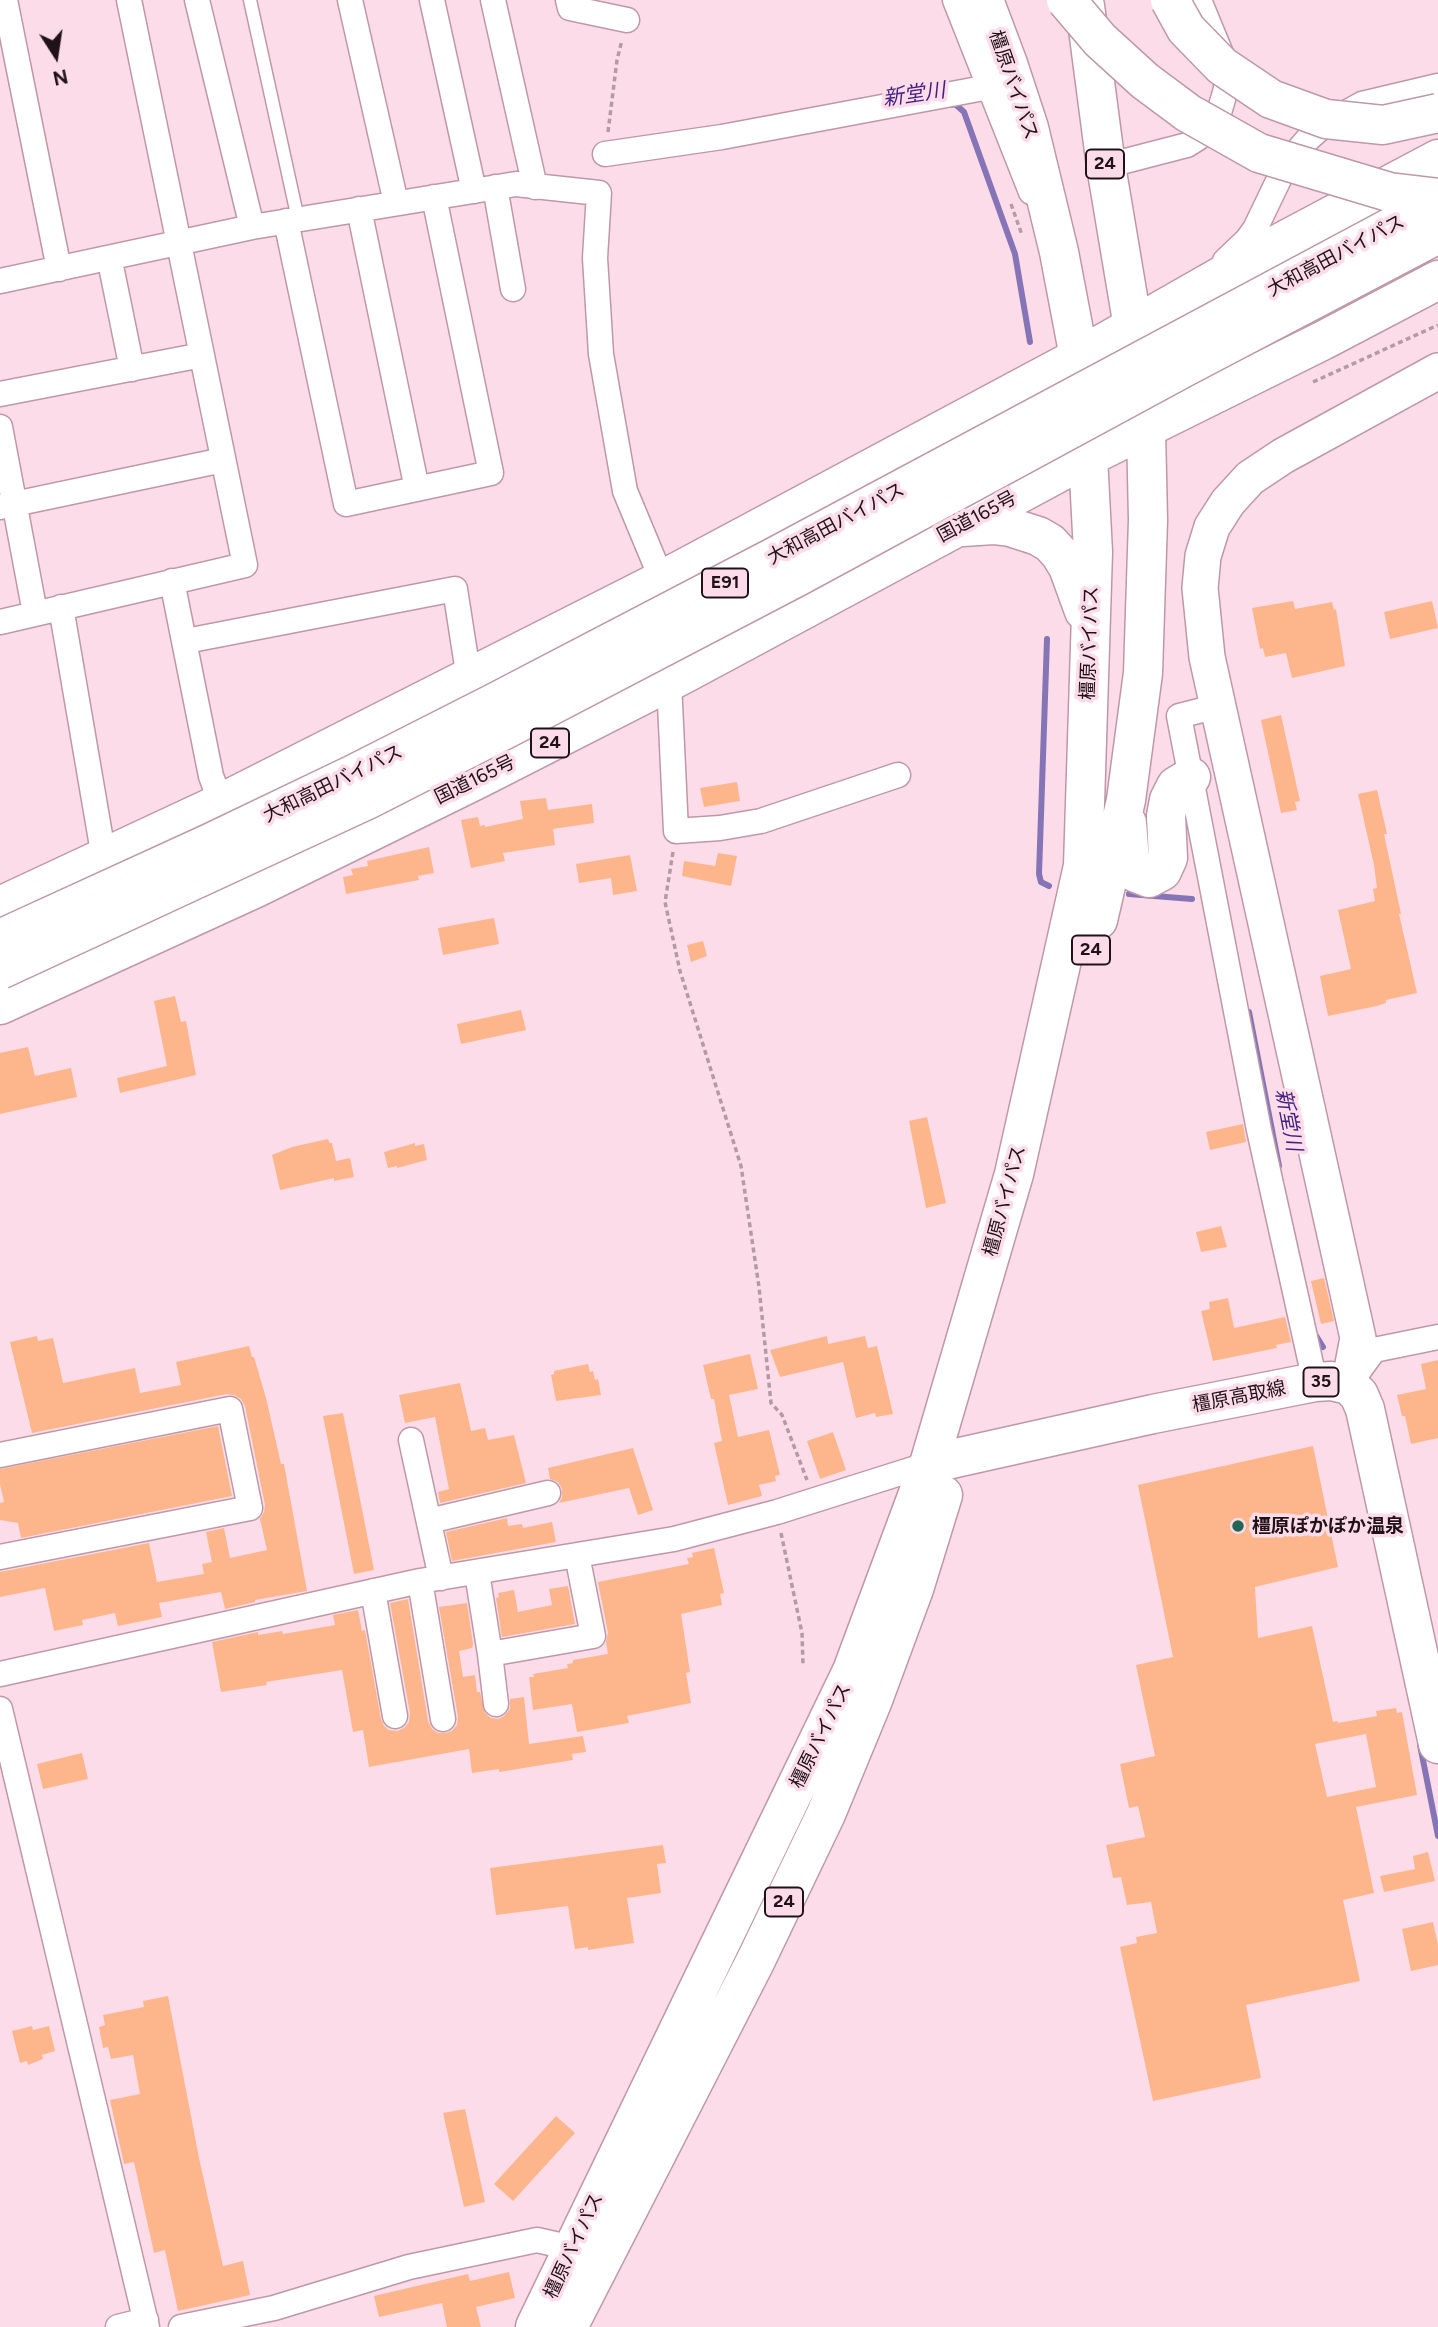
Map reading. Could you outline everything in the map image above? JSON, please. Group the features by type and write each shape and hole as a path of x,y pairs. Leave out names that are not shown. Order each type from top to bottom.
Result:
{"main road":[{"name":"橿原バイパス","path":"568,2327 755,1962 826,1814 873,1700 914,1589 942,1461 1014,1174 1083,866 1093,552 1079,357 1059,252 1029,128 984,0"},
{"path":"1066,0 1100,40 1145,81 1188,113 1259,153 1389,192 1438,200"},
{"name":"橿原バイパス","path":"535,2327 852,1671 979,1382 1095,934 1126,800 1143,673 1148,520 1146,429 1084,0"},
{"path":"1170,0 1186,29 1222,66 1271,99 1326,119 1383,125 1438,113"},
{"path":"1135,343 1191,292 1438,159"},
{"name":"大和高田バイパス","path":"1,909 210,843 352,775 495,704 775,557 1438,200"},
{"name":"大和高田バイパス","path":"0,970 270,846 510,727 775,589 1185,367 1438,234"},
{"path":"1,909 37,889 221,803 662,580 1079,357 1135,343 1300,319 1374,290 1438,274"},
{"path":"1146,429 1438,280"},
{"path":"1146,429 1240,397 1438,306"},
{"name":"国道165号","path":"0,1005 256,888 478,779 676,679 1088,457 1146,429"},
{"path":"956,528 993,525 1010,527 1050,543 1068,567 1091,629"},
{"path":"1126,800 1132,867 1136,873 1149,878 1162,871 1168,858 1168,800 1176,786 1191,777"},
{"name":"橿原高取線","path":"942,1461 1153,1414 1332,1383"},
{"name":"35","path":"1332,1383 1359,1395 1365,1409 1434,1705 1438,1744"}],"street":[{"path":"5,0 59,269"},
{"path":"0,622 245,565 129,0"},
{"path":"197,0 253,227"},
{"path":"351,0 396,203"},
{"path":"432,0 513,289"},
{"path":"494,0 535,187"},
{"path":"568,0 570,8 627,20"},
{"path":"955,0 1022,173 1059,252"},
{"path":"1106,166 1187,145 1198,138 1218,116 1226,89 1226,74 1222,55 1199,0"},
{"path":"1191,292 1247,240 1294,155 1324,125 1362,104 1438,86"},
{"path":"605,154 722,137 989,87"},
{"path":"0,281 253,227 516,184 599,193 595,258 601,354 625,491 662,580 676,679 676,831 720,828 761,821 898,775"},
{"path":"292,220 346,504 491,473 435,197"},
{"path":"359,209 417,489"},
{"path":"112,271 132,369"},
{"path":"0,394 202,355"},
{"path":"1332,1383 1358,1338 1203,632 1200,588 1203,556 1212,527 1228,502 1250,478 1283,456 1438,371"},
{"path":"0,426 7,506 36,614"},
{"path":"7,506 223,460"},
{"path":"173,581 211,776 256,888"},
{"path":"186,641 455,589 478,779"},
{"path":"61,607 104,858"},
{"path":"1218,706 1179,716 1259,1130 1332,1383"},
{"path":"37,889 74,972"},
{"path":"1332,1383 1374,1350 1438,1337"},
{"path":"0,1455 230,1409 250,1508 0,1557"},
{"path":"411,1440 429,1521 430,1579 443,1719"},
{"path":"0,1674 430,1579 674,1539 777,1513 942,1461"},
{"path":"429,1521 548,1493"},
{"path":"489,1654 593,1636 577,1555"},
{"path":"477,1573 496,1704"},
{"path":"373,1591 395,1716"},
{"path":"0,1709 147,2323 118,2327"},
{"path":"181,2327 274,2308 409,2267 537,2240 572,2248"}],"lane":[{"path":"250,0 292,220"}],"path":[{"path":"605,154 617,61 627,20"},
{"path":"1313,382 1438,325"},
{"path":"676,831 665,902 680,971 741,1166 759,1287 771,1404 782,1415 816,1501"},
{"path":"777,1513 802,1633 803,1665"}],"building":[{"path":"1293,601 1295,609 1332,602 1334,610 1336,609 1345,666 1292,678 1286,653 1265,657 1263,648 1260,649 1252,608"},
{"path":"1432,601 1438,628 1390,639 1384,612"},
{"path":"1281,715 1300,801 1295,802 1297,810 1281,813 1261,720"},
{"path":"737,782 740,801 704,807 700,788"},
{"path":"1377,790 1387,834 1384,834 1399,914 1417,993 1386,1000 1386,1003 1377,1006 1328,1016 1320,976 1351,969 1338,910 1375,901 1373,889 1377,888 1374,865 1358,794"},
{"path":"546,798 548,810 592,804 594,823 553,829 555,845 503,853 505,861 471,868 461,820 478,817 480,826 485,827 523,819 520,801"},
{"path":"429,847 434,873 418,876 419,880 346,894 343,877 353,875 351,869 368,866 367,861"},
{"path":"718,853 737,856 731,886 682,876 684,861 715,866"},
{"path":"630,855 637,891 613,895 611,878 579,883 576,864"},
{"path":"494,918 499,944 443,955 438,928"},
{"path":"703,941 707,956 691,962 687,945"},
{"path":"175,996 181,1022 186,1021 196,1075 120,1093 117,1078 167,1066 154,1001"},
{"path":"521,1010 526,1030 461,1044 457,1024"},
{"path":"28,1047 35,1076 71,1068 77,1097 0,1114 0,1053"},
{"path":"927,1117 946,1203 926,1208 909,1121"},
{"path":"1243,1124 1246,1142 1210,1150 1206,1132"},
{"path":"328,1139 332,1143 336,1161 350,1158 354,1177 334,1181 334,1178 280,1190 272,1155 292,1147"},
{"path":"415,1143 415,1146 424,1144 427,1160 388,1168 384,1152"},
{"path":"1221,1226 1227,1247 1201,1252 1196,1232"},
{"path":"1324,1278 1334,1321 1321,1324 1311,1281"},
{"path":"1228,1298 1234,1328 1285,1317 1291,1342 1276,1345 1277,1348 1213,1361 1201,1311 1210,1309 1209,1302"},
{"path":"37,1336 38,1341 53,1338 63,1383 135,1368 140,1393 181,1385 176,1362 249,1346 266,1398 281,1464 284,1464 307,1591 255,1600 225,1609 221,1592 159,1603 162,1617 118,1626 115,1613 82,1620 83,1625 54,1631 45,1588 0,1597 0,1572 149,1543 157,1582 204,1574 202,1564 212,1562 206,1532 224,1528 230,1558 267,1550 260,1519 265,1505 245,1406 241,1399 227,1394 32,1433 10,1342"},
{"path":"827,1336 828,1344 865,1336 868,1348 877,1346 893,1414 876,1417 875,1413 856,1418 843,1362 780,1377 770,1350"},
{"path":"750,1354 758,1389 729,1395 738,1437 769,1430 780,1475 775,1476 776,1481 759,1485 762,1496 728,1505 714,1443 722,1441 714,1399 711,1399 703,1365"},
{"path":"1438,1360 1438,1438 1411,1444 1397,1395 1426,1389 1421,1364"},
{"path":"588,1364 595,1380 598,1379 601,1395 556,1401 551,1375 554,1371"},
{"path":"460,1383 471,1431 485,1428 488,1440 514,1435 526,1483 440,1503 438,1492 449,1489 435,1417 405,1423 399,1395"},
{"path":"343,1413 374,1570 354,1574 323,1416"},
{"path":"218,1426 232,1496 21,1538 18,1523 0,1520 0,1503 4,1502 0,1469"},
{"path":"833,1432 846,1470 820,1479 807,1441"},
{"path":"1313,1446 1338,1567 1255,1587 1258,1638 1312,1626 1333,1722 1377,1716 1376,1711 1396,1708 1397,1713 1402,1712 1417,1795 1356,1807 1374,1893 1343,1900 1360,1981 1246,2005 1261,2078 1153,2101 1120,1947 1137,1943 1136,1937 1157,1933 1151,1902 1127,1905 1121,1877 1113,1878 1106,1845 1145,1837 1138,1806 1129,1808 1120,1764 1155,1756 1136,1665 1173,1657 1138,1485","holes":["1366,1734 1376,1787 1327,1797 1315,1744"]},
{"path":"633,1448 653,1510 638,1515 629,1488 559,1503 562,1489 558,1482 550,1479 548,1468"},
{"path":"507,1518 508,1526 522,1524 523,1528 552,1522 556,1542 452,1561 446,1532"},
{"path":"714,1548 724,1593 720,1594 722,1605 681,1614 690,1672 686,1673 691,1703 627,1716 629,1723 577,1732 572,1704 533,1710 529,1677 534,1677 533,1674 568,1668 567,1664 573,1663 573,1660 608,1654 608,1633 598,1582 689,1564 687,1558 693,1557 692,1553"},
{"path":"568,1586 575,1624 502,1637 496,1598 499,1597 498,1593 514,1590 518,1612 552,1605 549,1589"},
{"path":"408,1599 428,1721 432,1729 438,1733 452,1731 457,1725 458,1717 439,1607 467,1603 473,1644 472,1648 459,1651 463,1677 475,1675 477,1692 480,1692 485,1713 498,1719 510,1709 510,1699 524,1697 529,1744 583,1736 586,1752 572,1754 573,1760 499,1772 499,1769 472,1773 469,1749 369,1767 363,1730 353,1732 342,1670 221,1692 212,1642 258,1632 258,1635 282,1631 283,1634 335,1625 333,1615 358,1610 362,1631 365,1630 381,1719 389,1730 404,1728 409,1722 410,1713 390,1603"},
{"path":"82,1753 88,1779 43,1789 37,1764"},
{"path":"663,1845 666,1863 657,1864 661,1893 627,1898 634,1943 588,1950 588,1947 575,1949 568,1906 496,1915 490,1868"},
{"path":"1428,1852 1435,1881 1384,1892 1380,1876 1415,1869 1413,1856"},
{"path":"1433,1922 1438,1945 1438,1965 1411,1971 1402,1929"},
{"path":"168,1996 223,2266 243,2261 250,2295 178,2311 165,2250 154,2253 134,2162 124,2164 110,2100 140,2094 133,2055 111,2059 108,2047 103,2048 99,2027 105,2025 103,2015 144,2007 143,2001"},
{"path":"32,2026 33,2030 49,2026 55,2051 42,2055 43,2059 28,2065 27,2061 20,2063 12,2031"},
{"path":"465,2109 485,2202 464,2207 443,2113"},
{"path":"556,2116 575,2133 513,2201 494,2184"},
{"path":"509,2272 515,2298 476,2307 481,2327 447,2327 442,2303 379,2317 374,2296 468,2274 470,2281"}],"waterway":[{"name":"新堂川","path":"950,105 955,104 964,112 1015,254 1030,342"},
{"name":"新堂川","path":"1047,639 1039,874 1041,882 1049,886"},
{"name":"新堂川","path":"1129,894 1192,899"},
{"name":"新堂川","path":"1249,1012 1279,1166"},
{"name":"新堂川","path":"1315,1334 1323,1347"},
{"name":"新堂川","path":"1420,1745 1438,1836"}],"place":[{"name":"橿原ぽかぽか温泉","path":"1238,1526"}]}
